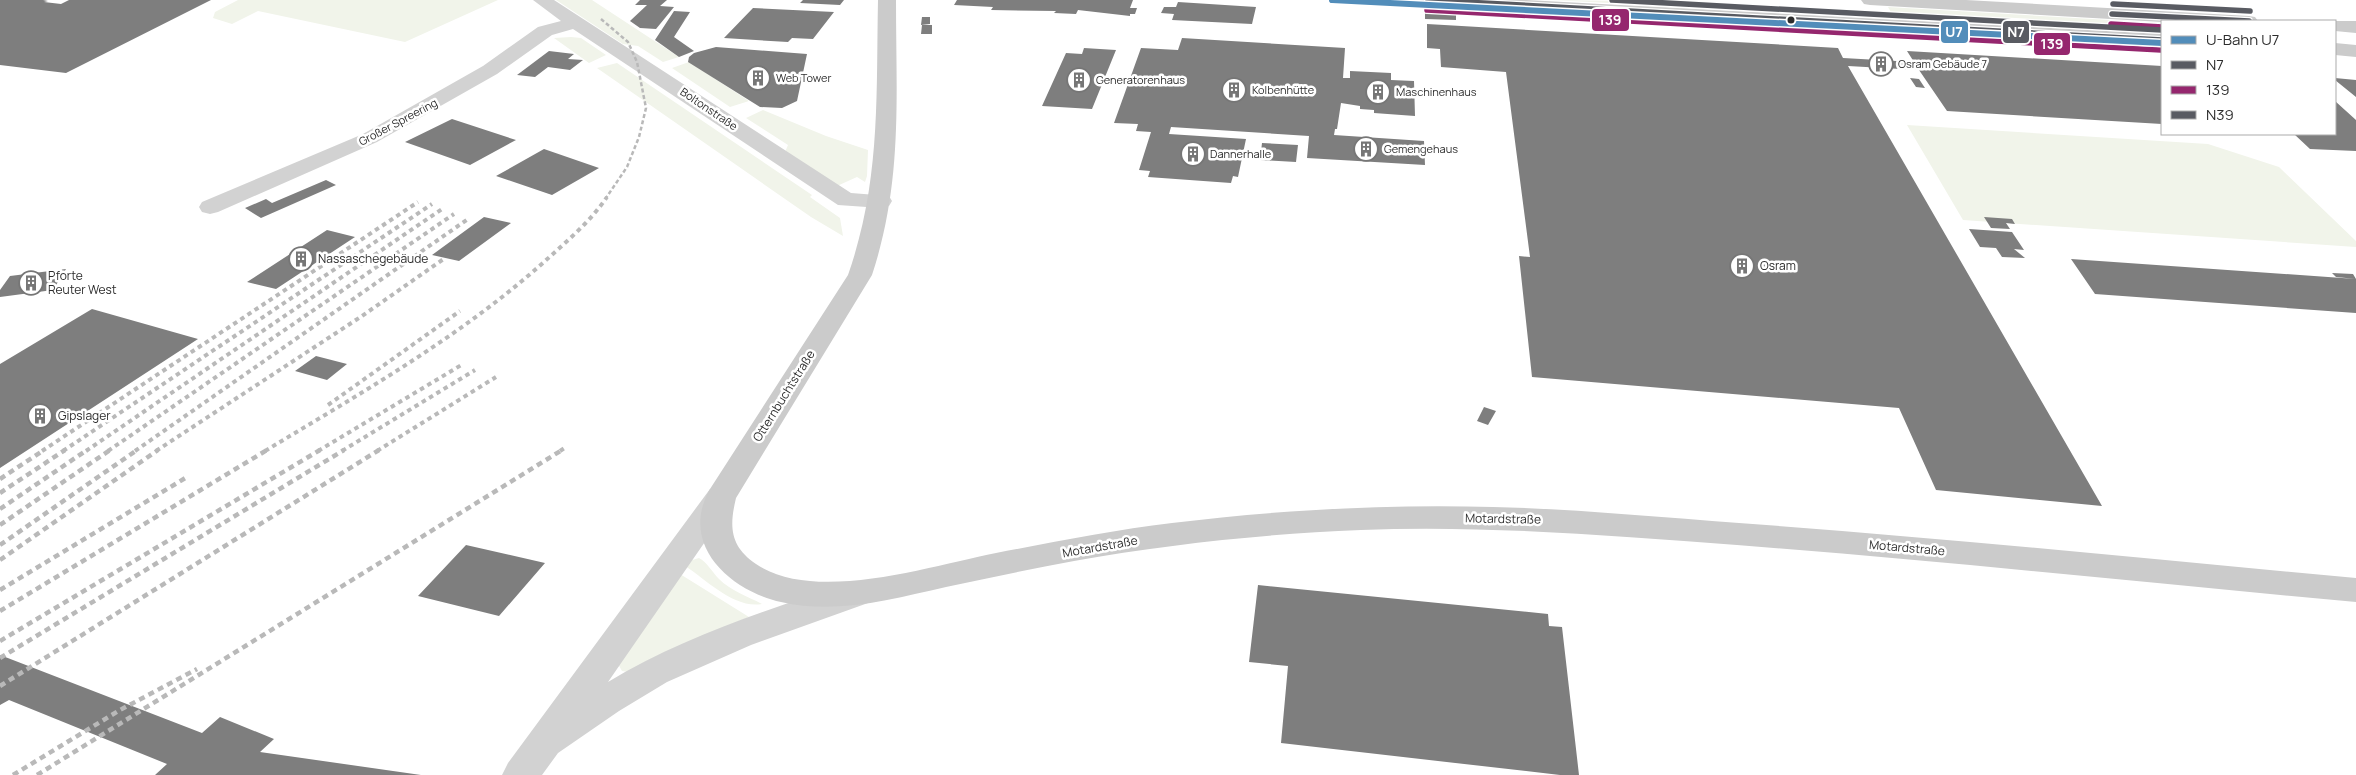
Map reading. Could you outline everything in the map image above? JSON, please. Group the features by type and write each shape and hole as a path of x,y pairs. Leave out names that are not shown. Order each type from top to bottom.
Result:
{"street":[{"name":"Otternbuchtstraße","path":"521,775 721,497 860,275 872,245 881,201 885,159 887,0"},
{"path":"1428,0 2161,40"},
{"path":"1870,0 2231,20"},
{"name":"Boltonstraße","path":"549,4 846,200 881,201"},
{"name":"Großer Spreering","path":"210,207 370,138 490,70 545,31 576,22"},
{"path":"2336,26 2356,27"},
{"path":"2336,49 2356,50"},
{"name":"Motardstraße","path":"721,497 715,520 718,540 728,559 747,576 766,585 787,592 813,595 865,591 1018,560 1171,534 1288,524 1437,517 1543,520 1878,545 2356,590"},
{"name":"Otternbuchtstraße","path":"545,742 612,696 669,665 740,635 865,591"}],"shaded area":[{"path":"238,0 498,0 405,42 258,11 232,24 213,18 215,12"},
{"path":"556,0 592,0 679,57 663,62 638,46 623,44"},
{"path":"1552,0 1705,2 1720,9"},
{"path":"1888,7 2161,23 2161,33 1895,19"},
{"path":"554,38 581,38 606,55 589,63"},
{"path":"689,62 749,101 730,107 672,68"},
{"path":"617,63 812,195 810,197 840,218 843,236 811,217 597,68"},
{"path":"763,110 826,136 868,150 865,182 857,177 837,186 785,152 788,145 746,118"},
{"path":"1907,125 2208,144 2279,167 2356,241 2356,247 1963,220"},
{"path":"699,558 729,587 762,604 741,602 731,598 685,566 689,561"},
{"path":"680,574 749,617 670,650 628,672 622,671 618,664"}],"building":[{"path":"0,0 43,0 48,1 44,2 61,4 69,0 211,0 66,73 0,65"},
{"path":"640,0 667,0 660,6 674,7 656,29 640,28 630,21 647,5 635,5"},
{"path":"803,0 844,0 840,5 800,3"},
{"path":"957,0 1133,0 1130,8 1137,8 1135,14 1130,14 1130,16 1078,10 1076,14 1054,13 1056,11 991,10 993,7 954,5"},
{"path":"1178,2 1256,7 1252,24 1172,20 1174,14 1161,13 1164,7 1176,7"},
{"path":"753,8 834,12 813,39 792,38 788,42 724,38"},
{"path":"674,11 690,12 674,37 694,51 679,57 655,40"},
{"path":"1425,13 1456,14 1456,20 1425,19"},
{"path":"922,17 930,17 930,24 921,25"},
{"name":"Osram","path":"1427,24 1838,48 1843,58 1914,62 1907,51 2161,66 2161,124 1947,111 1919,70 1848,66 2102,506 1936,490 1899,408 1532,377 1519,256 1530,257 1506,72 1441,67 1440,49 1427,48"},
{"path":"922,25 932,25 932,34 921,34"},
{"name":"Kolbenhütte","path":"1182,38 1345,48 1343,78 1350,78 1350,71 1391,73 1391,80 1414,81 1415,116 1374,113 1374,110 1360,109 1360,106 1341,103 1337,129 1335,129 1334,135 1424,141 1425,165 1307,158 1309,136 1171,127 1169,134 1246,139 1238,177 1233,176 1231,183 1148,177 1150,171 1139,170 1151,132 1136,131 1138,124 1114,123 1141,48 1178,50"},
{"name":"Web Tower","path":"716,47 807,54 797,101 782,108 760,107 688,62 689,57 694,53"},
{"name":"Generatorenhaus","path":"1084,48 1116,50 1092,109 1042,106 1066,53 1082,54"},
{"path":"549,51 574,54 568,59 583,60 570,70 548,67 535,77 517,75"},
{"path":"1910,78 1919,79 1925,88 1916,87"},
{"path":"2336,78 2356,80 2356,97 2336,81"},
{"path":"2336,102 2356,120 2356,151 2310,149 2295,135 2336,135"},
{"path":"452,119 516,140 470,165 405,142"},
{"path":"1262,143 1298,145 1296,162 1260,160"},
{"path":"544,149 599,168 552,195 496,176"},
{"path":"326,180 336,185 261,218 245,208 266,199 272,203"},
{"path":"484,217 511,223 459,261 432,255"},
{"path":"1984,217 2012,219 2015,224 2006,223 2010,229 1991,228"},
{"path":"1969,229 2012,232 2024,250 2014,249 2025,258 2002,257 1996,248 1980,247"},
{"name":"Nassaschegebäude","path":"327,230 355,237 276,289 247,282"},
{"path":"2071,259 2356,279 2356,313 2095,294"},
{"name":"Pforte Reuter West","path":"66,269 53,290 0,297 0,290 10,276"},
{"path":"2332,273 2353,274 2356,279 2336,277"},
{"name":"Gipslager","path":"92,309 198,339 0,468 0,364"},
{"path":"316,356 347,364 327,380 295,371"},
{"path":"1484,407 1496,411 1488,425 1477,421"},
{"path":"466,545 545,563 499,616 418,596"},
{"path":"1258,585 1548,614 1549,626 1562,627 1579,775 1560,775 1281,743 1288,666 1249,662"},
{"path":"0,655 202,733 220,717 274,739 260,752 421,775 155,775 167,764 9,700 0,705"}],"railway":[{"path":"601,19 628,42 637,62 646,108 639,137 627,167 606,198"},
{"path":"265,451 409,363 478,315 544,262 593,215 607,197"},
{"path":"42,451 418,202"},
{"path":"63,451 432,204"},
{"path":"86,451 442,209"},
{"path":"108,451 454,214"},
{"path":"135,451 468,219"},
{"path":"156,451 362,316 445,258"},
{"path":"328,405 460,311"},
{"path":"318,451 463,364"},
{"path":"342,451 475,370"},
{"path":"377,451 496,377"},
{"path":"560,451 566,447"},
{"path":"0,479 44,450"},
{"path":"0,493 65,450"},
{"path":"0,509 87,450"},
{"path":"0,525 110,450"},
{"path":"0,545 137,450"},
{"path":"0,560 158,450"},
{"path":"0,611 267,450"},
{"path":"0,641 320,450"},
{"path":"0,658 344,450"},
{"path":"0,686 379,450"},
{"path":"37,775 562,450"},
{"path":"0,590 187,477"},
{"path":"13,775 120,710 197,669"}],"metro line":[{"name":"U7","path":"1332,0 2161,43"}],"transit line":[{"name":"N7","path":"1428,0 2161,40"},
{"name":"N39","path":"1612,0 2161,30"},
{"name":"N39","path":"2113,4 2250,11"},
{"name":"139","path":"1427,10 2161,50"},
{"name":"N7","path":"2112,14 2229,20"},
{"name":"139","path":"2111,24 2161,27"}],"place":[{"name":"Osram Gebäude 7","path":"1881,64"},
{"name":"Web Tower","path":"758,78"},
{"name":"Generatorenhaus","path":"1079,80"},
{"name":"Kolbenhütte","path":"1234,90"},
{"name":"Maschinenhaus","path":"1378,92"},
{"name":"Gemengehaus","path":"1366,149"},
{"name":"Dannerhalle","path":"1193,154"},
{"name":"Nassaschegebäude","path":"301,259"},
{"name":"Osram","path":"1742,266"},
{"name":"Pforte Reuter West","path":"31,283"},
{"name":"Gipslager","path":"40,416"}]}
